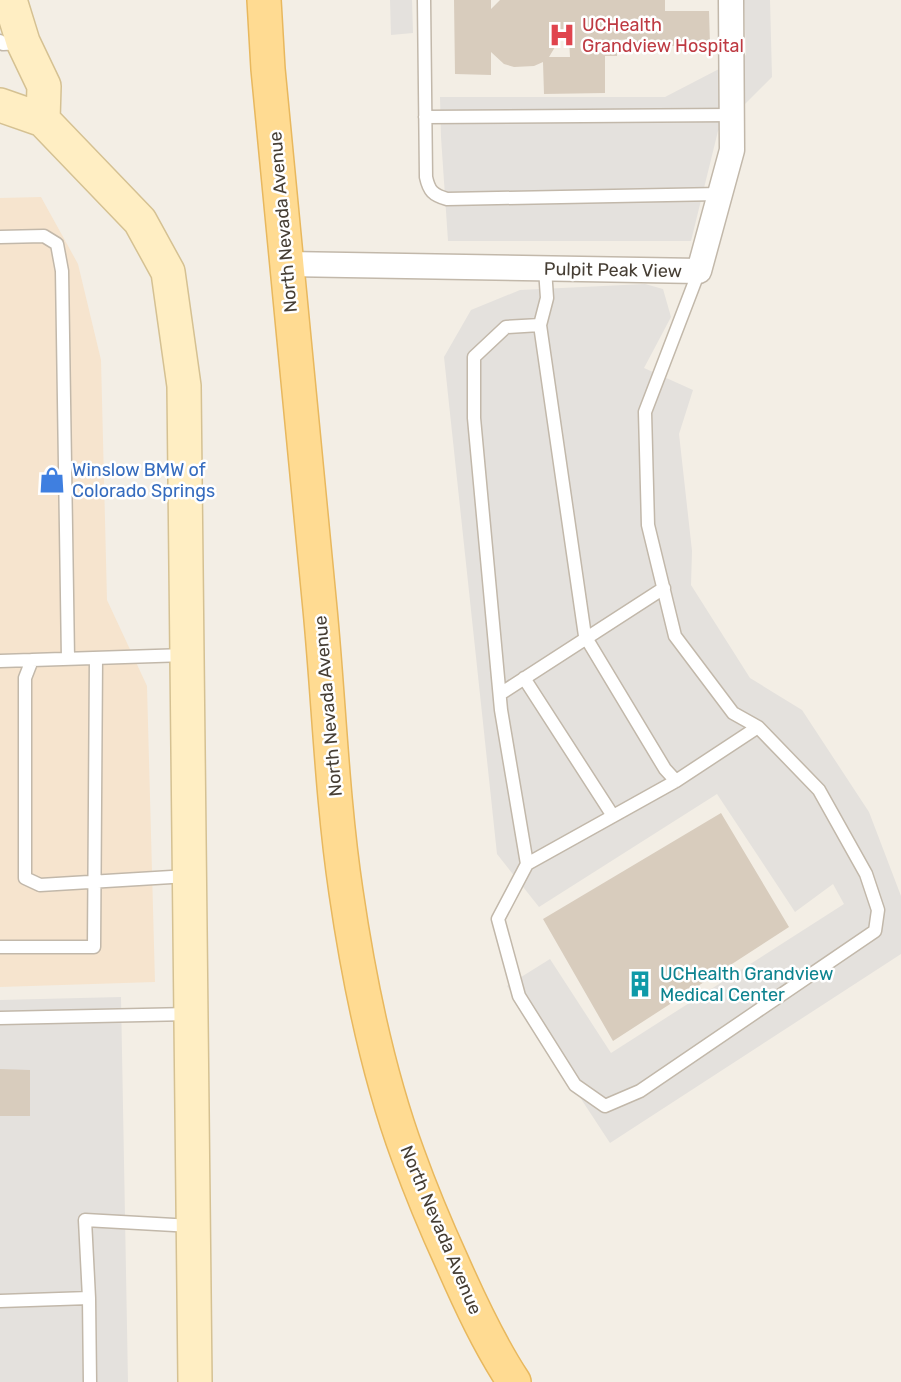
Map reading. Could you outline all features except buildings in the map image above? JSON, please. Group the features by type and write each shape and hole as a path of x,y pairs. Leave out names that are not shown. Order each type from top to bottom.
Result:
{"main road":[{"path":"10,0 11,42 44,86 43,120"},
{"name":"North Nevada Avenue","path":"264,0 269,80 324,646 334,783 345,889 363,994 384,1079 406,1152 427,1207 460,1281 513,1382"},
{"path":"0,105 43,120 140,221 168,272 184,386 195,1382"}],"street":[{"name":"Pulpit Peak View","path":"287,264 699,271 732,150 731,0"}],"lane":[{"path":"424,0 426,177 429,189 435,195 447,199 720,194"},
{"path":"425,117 733,115"},
{"path":"0,237 44,236 57,244 62,271 68,659"},
{"path":"546,269 547,298 540,325 587,638 665,769 676,781"},
{"path":"699,271 645,412 648,525 675,636 733,713 758,728 819,790 866,874 878,910 875,931 640,1091 605,1106 575,1084 519,996 498,919 527,864 676,781 758,728"},
{"path":"527,864 500,694 474,418 474,357 506,327 540,325"},
{"path":"500,694 664,588"},
{"path":"0,661 187,654"},
{"path":"0,947 94,947 96,658"},
{"path":"33,660 25,678 25,878 40,885 189,876"},
{"path":"525,678 613,816"},
{"path":"0,1018 191,1014"},
{"path":"90,1382 85,1220 193,1226"},
{"path":"0,1301 89,1298"}],"shaded area":[{"path":"390,0 412,0 413,33 391,35"},
{"path":"744,0 770,0 772,77 718,131 691,241 448,241 440,97 665,97 746,55"},
{"name":"Winslow BMW of Colorado Springs","path":"41,197 78,264 101,360 107,600 147,686 155,982 0,987 0,198"},
{"path":"645,284 663,289 671,317 644,368 693,390 679,434 692,551 691,585 750,678 802,710 869,812 901,896 901,954 610,1143 507,986 550,959 611,1053 844,904 833,884 795,912 717,794 539,907 497,854 444,357 471,310 520,290"},
{"path":"121,997 128,1382 0,1382 0,1000"}],"place":[{"name":"UCHealth Grandview Hospital","path":"562,35"},
{"name":"Winslow BMW of Colorado Springs","path":"52,480"},
{"name":"UCHealth Grandview Medical Center","path":"640,984"}]}
